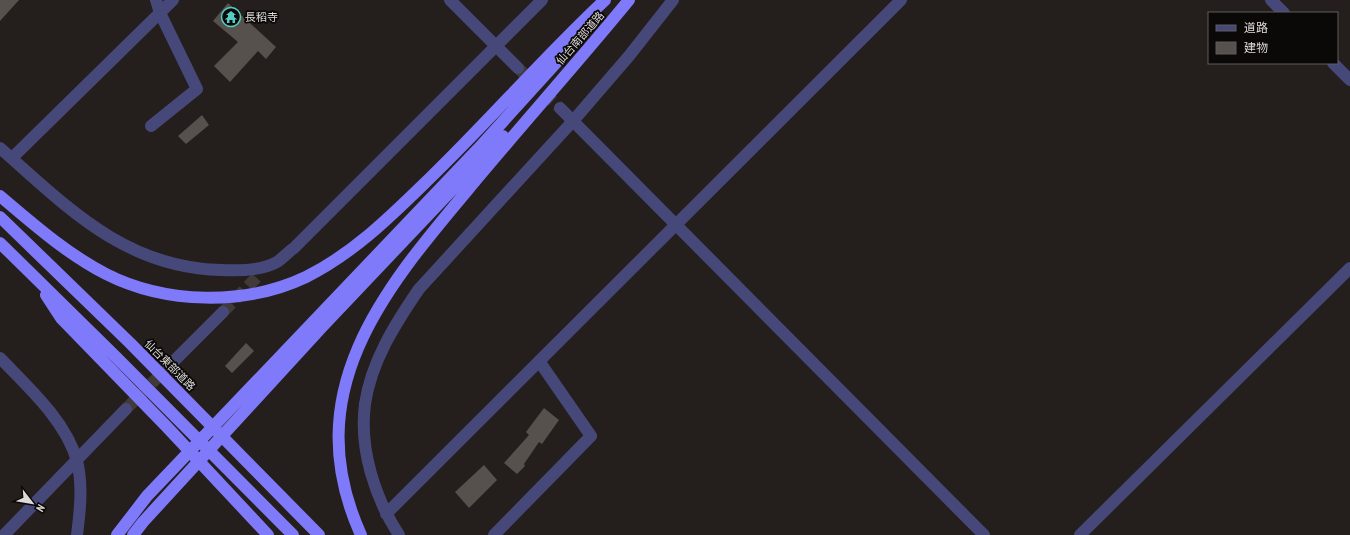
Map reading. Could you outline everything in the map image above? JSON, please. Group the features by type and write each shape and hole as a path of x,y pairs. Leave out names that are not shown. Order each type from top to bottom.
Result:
{"highway":[{"path":"0,196 25,218 83,261 126,283 155,291 208,298 231,297 279,287 306,277 333,261 362,242 384,223 467,141 578,26 606,0"},
{"path":"117,535 147,496 478,149 584,31 606,0"},
{"name":"仙台南部道路","path":"550,92 629,0"},
{"path":"133,535 143,522 317,332 502,137 550,92"},
{"path":"360,535 353,518 343,482 338,426 341,401 353,356 376,309 402,270 550,92"},
{"name":"仙台東部道路","path":"0,217 189,403 319,535"},
{"path":"0,243 293,535"},
{"path":"35,277 61,318 166,426 268,535"}],"street":[{"path":"152,126 197,89 160,12 156,0"},
{"path":"12,158 173,0"},
{"path":"450,0 518,68"},
{"path":"0,148 76,214 104,234 136,252 169,264 201,270 255,269 277,262 294,248 542,0"},
{"path":"399,535 379,500 368,462 365,433 367,397 373,375 387,342 400,317 419,290 573,121 629,56 673,0"},
{"path":"386,514 901,0"},
{"path":"1271,0 1283,12"},
{"path":"1334,64 1350,80"},
{"path":"560,108 677,224 984,535"},
{"path":"257,277 268,265"},
{"path":"1080,535 1350,268"},
{"path":"173,362 223,312"},
{"path":"0,358 45,404 68,440 77,461 80,508 77,535"},
{"path":"494,535 591,436 539,361"},
{"path":"4,535 126,409"}],"building":[{"path":"0,0 19,0 0,21"},
{"path":"228,3 276,47 266,59 258,51 230,82 214,66 238,42 213,21"},
{"path":"202,115 209,125 186,144 178,136"},
{"path":"246,343 254,351 232,373 225,366"},
{"path":"544,408 559,420 542,444 539,442 524,464 525,466 517,474 504,463 529,435 526,432"},
{"path":"484,465 497,480 469,508 455,492"}],"tunnel":[{"path":"518,68 560,108"},
{"path":"223,312 257,277"},
{"path":"126,409 173,362"}],"place":[{"name":"長稻寺","path":"231,17"}]}
